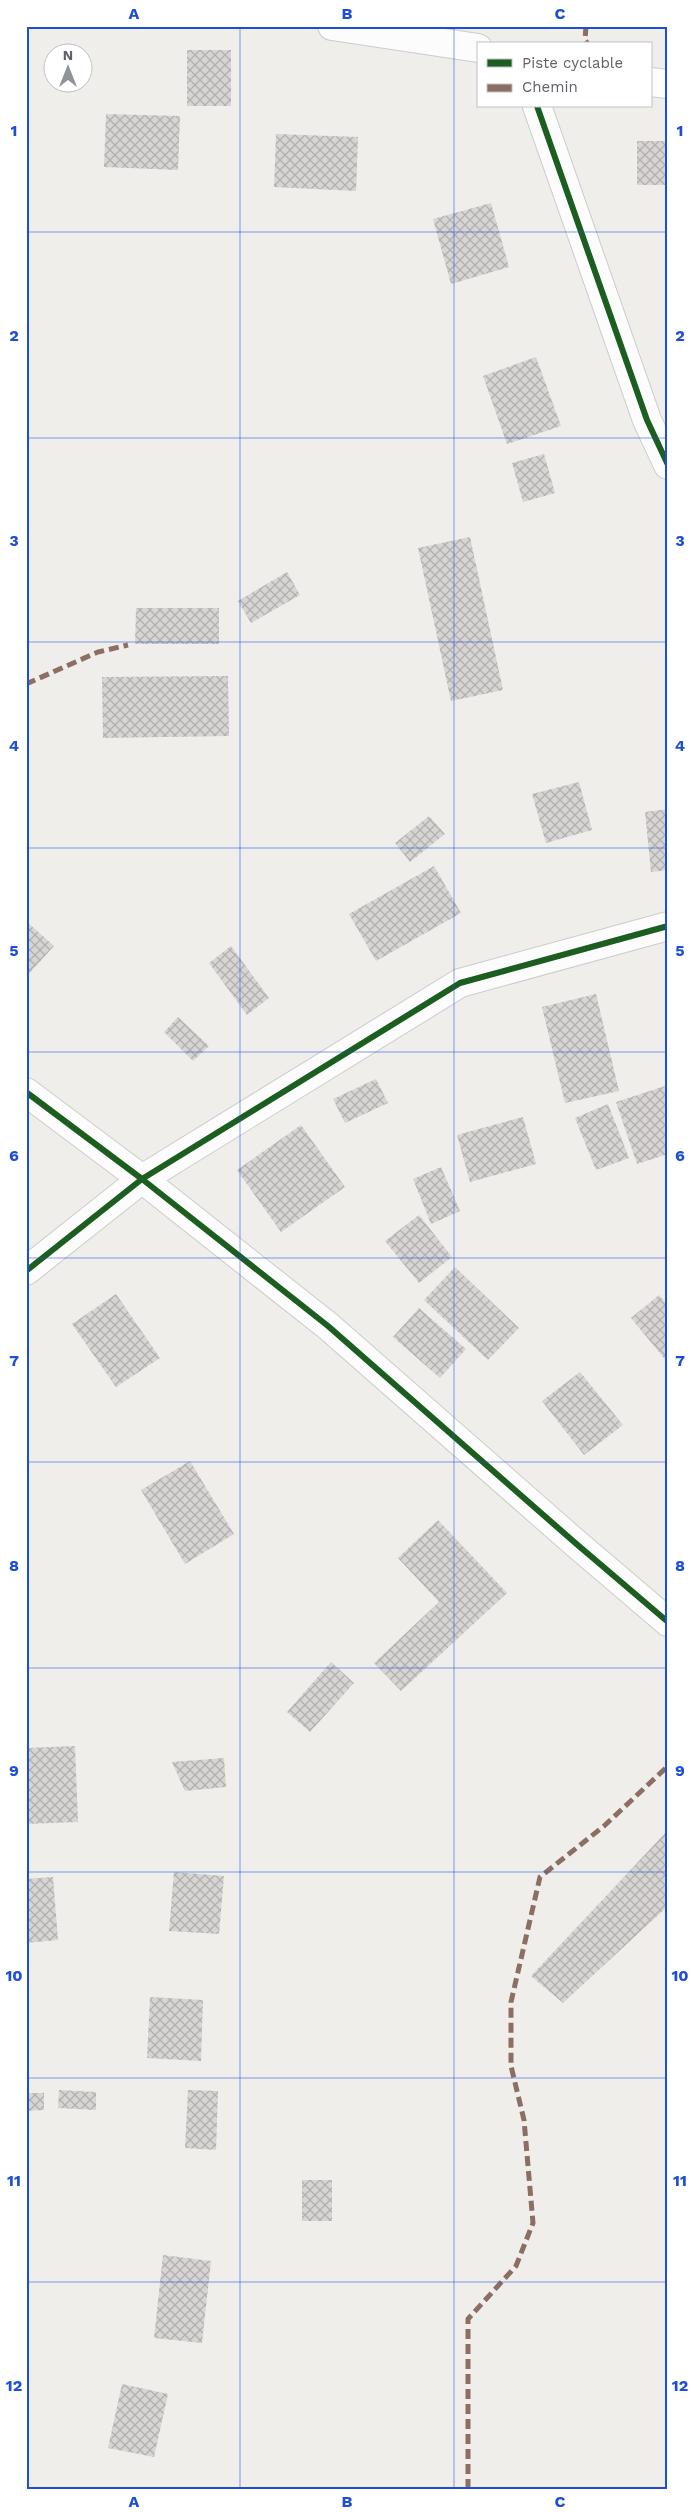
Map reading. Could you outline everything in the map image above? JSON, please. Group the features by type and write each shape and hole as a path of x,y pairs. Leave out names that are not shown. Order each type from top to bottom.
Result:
{"street":[{"path":"332,26 477,48"},
{"path":"652,82 668,84"},
{"path":"538,108 658,426 668,465"},
{"path":"26,1271 142,1179 460,983 668,926"},
{"path":"26,1092 142,1179 328,1326 573,1542 668,1622"}],"building":[{"path":"187,50 231,50 231,106 187,106"},
{"path":"106,114 180,116 178,170 104,167"},
{"path":"276,134 358,137 356,191 274,187"},
{"path":"637,141 668,141 668,185 637,185"},
{"path":"491,203 509,267 451,284 433,219"},
{"path":"536,357 561,426 507,444 483,376"},
{"path":"544,454 555,493 523,502 512,463"},
{"path":"470,537 503,690 451,701 418,548"},
{"path":"287,572 300,595 251,623 238,601"},
{"path":"136,608 219,608 219,644 135,644"},
{"path":"228,676 229,736 103,738 102,677"},
{"path":"579,782 592,830 546,843 532,794"},
{"path":"668,809 668,870 651,872 645,812"},
{"path":"429,816 445,834 410,862 395,843"},
{"path":"434,866 461,913 376,961 349,914"},
{"path":"26,921 54,946 26,977"},
{"path":"231,946 269,998 247,1015 209,963"},
{"path":"596,994 619,1091 565,1103 542,1007"},
{"path":"178,1017 209,1046 193,1061 164,1032"},
{"path":"376,1079 388,1103 345,1123 333,1099"},
{"path":"668,1085 668,1154 637,1164 616,1102"},
{"path":"608,1104 629,1158 596,1170 575,1118"},
{"path":"523,1117 536,1164 470,1182 457,1135"},
{"path":"301,1125 345,1187 281,1232 237,1170"},
{"path":"441,1167 460,1211 431,1224 413,1179"},
{"path":"419,1215 452,1257 419,1283 385,1241"},
{"path":"455,1267 519,1328 488,1360 424,1300"},
{"path":"116,1294 160,1358 116,1387 72,1324"},
{"path":"659,1295 668,1306 668,1363 631,1318"},
{"path":"419,1308 466,1349 440,1378 393,1337"},
{"path":"580,1372 623,1425 584,1455 542,1401"},
{"path":"190,1461 234,1534 185,1564 141,1490"},
{"path":"438,1520 507,1593 401,1691 374,1663 439,1602 398,1558"},
{"path":"331,1662 354,1683 310,1732 287,1712"},
{"path":"75,1746 78,1822 26,1824 26,1748"},
{"path":"224,1758 226,1787 185,1791 172,1762"},
{"path":"668,1830 668,1906 563,2003 531,1976"},
{"path":"174,1872 224,1876 219,1934 169,1931"},
{"path":"53,1877 58,1940 26,1943 26,1879"},
{"path":"150,1997 203,2000 201,2061 147,2058"},
{"path":"59,2090 96,2092 96,2110 58,2108"},
{"path":"188,2090 218,2091 216,2150 185,2148"},
{"path":"26,2093 44,2093 44,2110 26,2111"},
{"path":"302,2180 332,2180 332,2221 302,2221"},
{"path":"163,2255 211,2261 202,2343 154,2338"},
{"path":"122,2384 168,2394 154,2457 108,2448"}],"marked path":[{"path":"586,26 586,42"},
{"path":"26,684 98,652 128,645"},
{"path":"468,2489 468,2319 516,2266 533,2223 524,2120 511,2066 511,2002 540,1877 604,1826 668,1766"}],"cycle path":[{"path":"538,108 647,420 668,465"},
{"path":"26,1271 142,1179 460,983 668,926"},
{"path":"26,1092 142,1179 328,1326 668,1622"}]}
